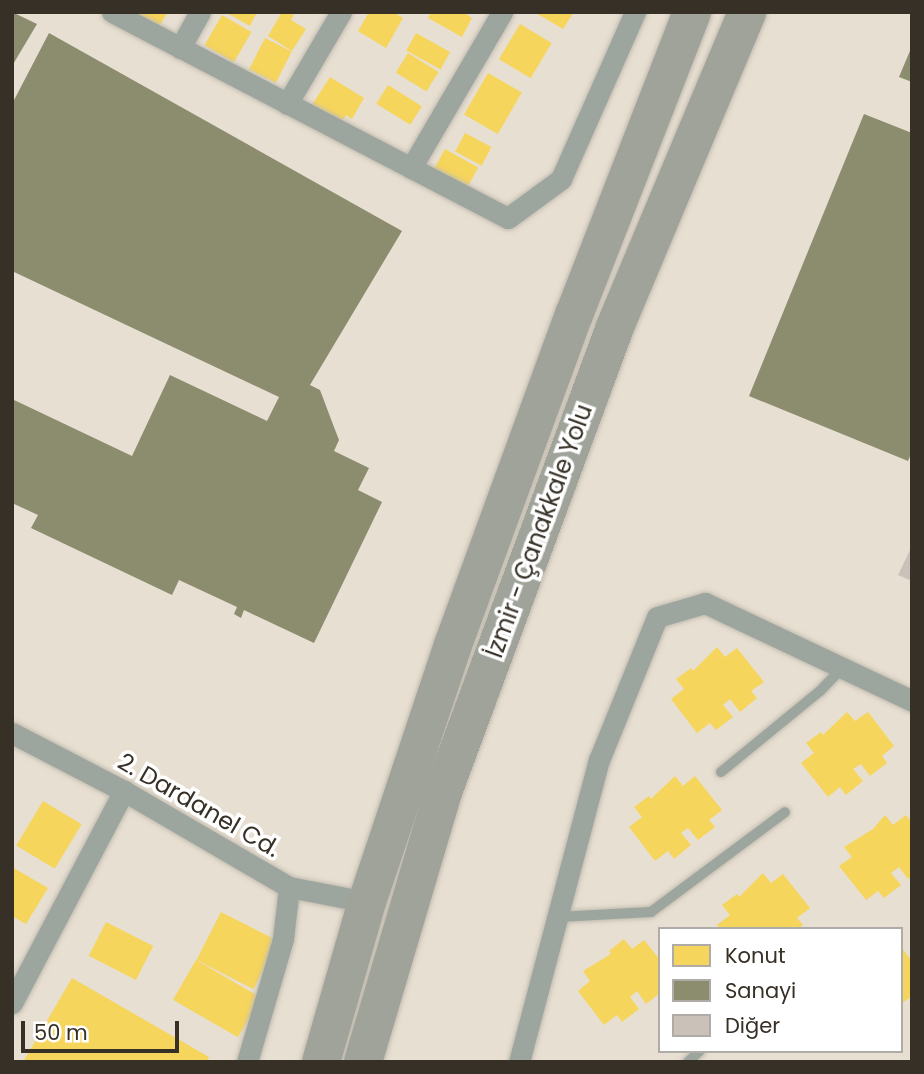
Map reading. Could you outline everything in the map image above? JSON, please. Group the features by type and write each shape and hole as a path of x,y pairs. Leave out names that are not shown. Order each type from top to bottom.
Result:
{"highway":[{"name":"İzmir - Çanakkale Yolu","path":"321,1062 367,902 453,645 569,328 692,12"},
{"name":"İzmir - Çanakkale Yolu","path":"363,1062 453,767 614,329 747,12"}],"street":[{"path":"112,12 508,218 561,178 635,12"},
{"path":"180,48 200,12"},
{"path":"286,104 341,12"},
{"path":"411,168 502,12"},
{"path":"519,1062 599,760 657,617 705,603 912,701"},
{"name":"2. Dardanel Cd.","path":"12,733 124,791 289,887 367,902"},
{"path":"12,1003 124,791"},
{"path":"247,1062 283,939 289,887"}],"lane":[{"path":"721,772 820,691 842,668"},
{"path":"558,917 651,912 785,812"}],"building: Konut":[{"path":"133,12 168,12 158,28"},
{"path":"225,12 257,12 250,26"},
{"path":"282,12 294,15 291,20 306,29 292,51 268,36"},
{"path":"369,12 393,12 403,18 386,48 358,31"},
{"path":"431,12 463,12 472,18 462,37 428,18"},
{"path":"534,12 574,12 563,29"},
{"path":"222,15 251,32 234,62 204,45"},
{"path":"520,24 552,43 531,78 499,59"},
{"path":"416,33 450,52 440,69 406,50"},
{"path":"265,38 292,52 276,83 249,69"},
{"path":"408,53 439,72 426,92 396,73"},
{"path":"488,73 522,92 498,134 464,115"},
{"path":"330,77 364,98 352,119 346,115 341,123 312,105"},
{"path":"388,85 422,106 410,125 376,104"},
{"path":"465,133 491,147 482,166 455,152"},
{"path":"445,149 478,167 467,188 433,170"},
{"path":"717,647 725,657 737,648 764,682 751,691 757,698 740,712 730,699 723,705 733,717 716,730 710,723 697,733 671,699 684,689 676,679 691,668 693,671"},
{"path":"847,712 855,721 868,712 894,746 882,756 887,763 870,776 861,764 853,769 863,781 846,795 840,787 828,797 801,763 814,753 806,743 821,732 823,735"},
{"path":"675,776 683,786 695,776 722,810 709,820 715,827 698,840 688,828 681,833 691,845 674,859 668,851 655,861 629,827 642,817 634,807 649,796 651,799"},
{"path":"43,801 82,824 55,869 16,846"},
{"path":"885,815 893,825 906,815 912,823 912,876 908,879 899,867 891,873 901,885 884,898 878,891 866,900 839,866 852,857 844,847 873,829"},
{"path":"12,867 48,888 26,924 12,916"},
{"path":"763,873 771,883 783,874 810,908 797,918 803,925 800,927 718,927 717,925 730,915 722,905 737,894 739,897"},
{"path":"221,912 278,941 254,989 196,960"},
{"path":"106,922 153,946 136,980 89,956"},
{"path":"624,939 632,949 644,940 658,958 658,995 646,1004 637,991 630,997 639,1009 622,1022 617,1015 604,1025 578,991 590,981 583,971 611,954 609,951"},
{"path":"903,950 912,961 912,996 903,1003"},
{"path":"196,960 261,998 238,1037 173,1000"},
{"path":"72,978 209,1057 206,1062 23,1062"}],"building: Sanayi":[{"path":"12,12 37,24 12,66"},
{"path":"49,33 402,231 310,385 320,390 339,440 334,451 369,468 358,490 382,502 314,643 244,610 241,618 234,614 237,607 179,580 172,595 31,528 38,515 12,503 12,399 132,456 170,375 267,421 279,397 12,271 12,104"},
{"path":"912,46 912,82 899,77"},
{"path":"864,114 912,133 912,452 908,461 749,396"}],"building: Diğer":[{"path":"912,546 912,581 898,575"}]}
